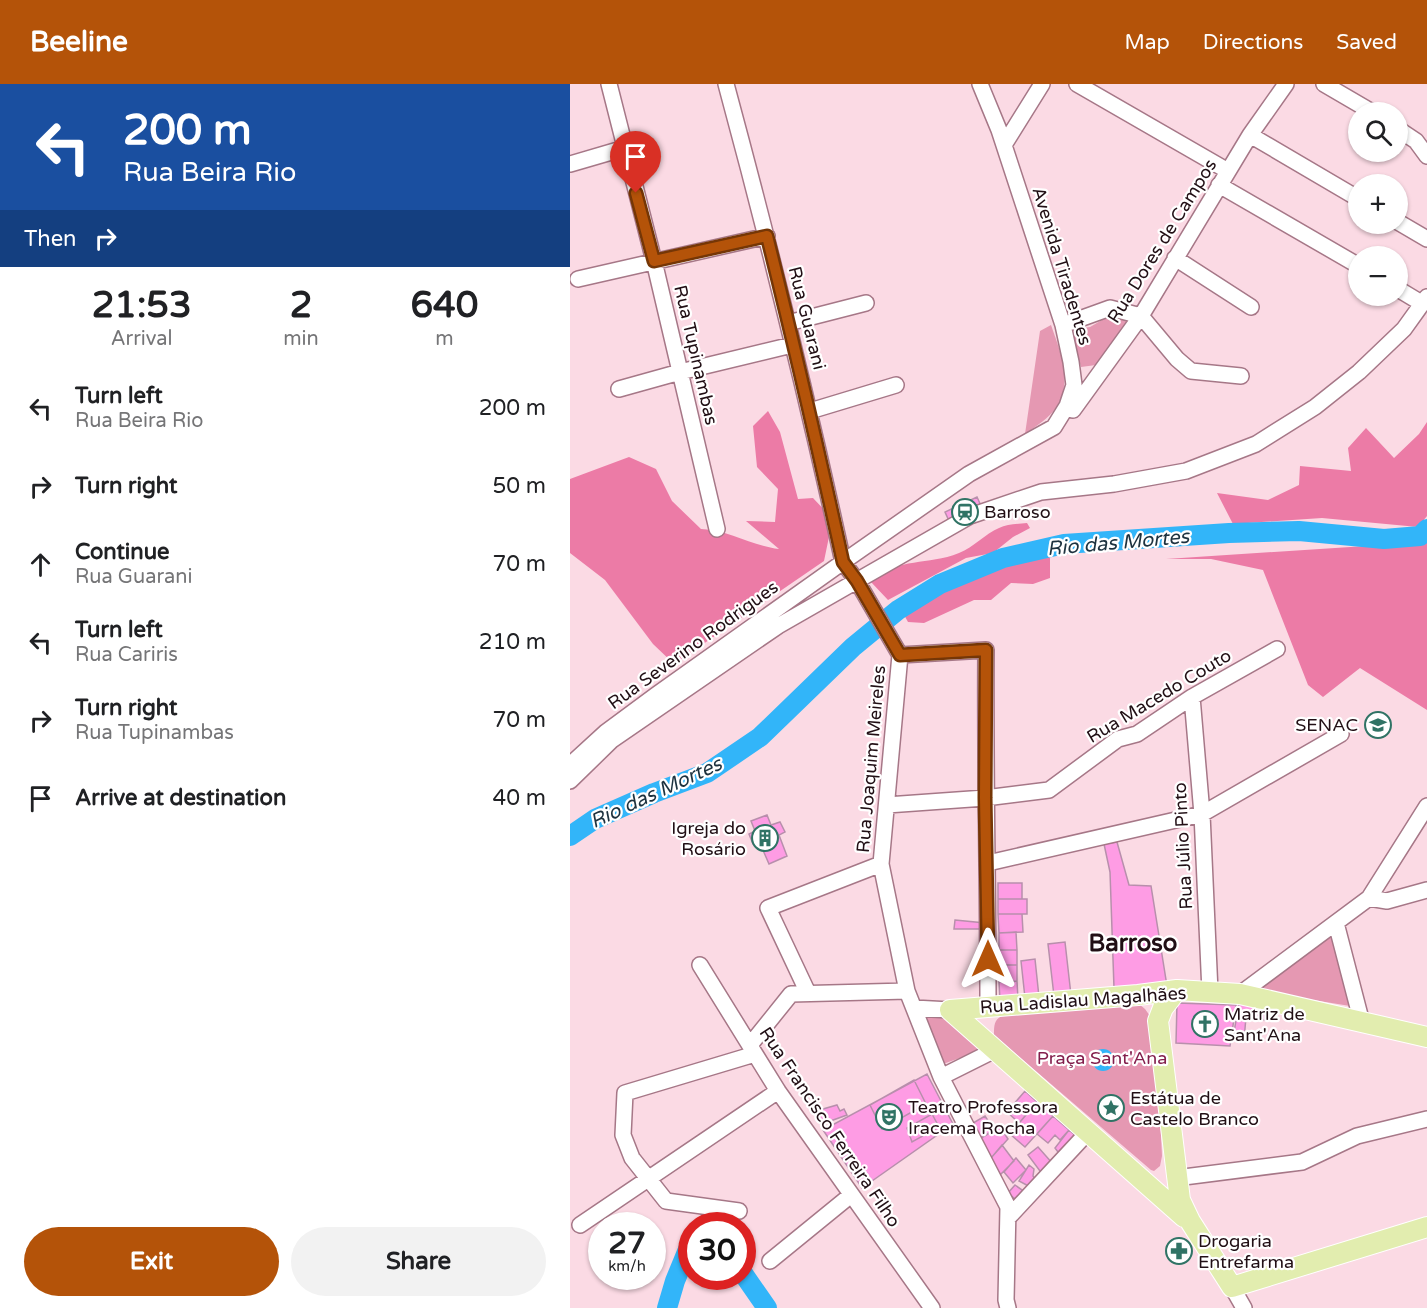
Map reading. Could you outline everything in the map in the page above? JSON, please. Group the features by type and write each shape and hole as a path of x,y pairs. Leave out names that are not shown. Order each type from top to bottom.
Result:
{"main road":[{"name":"Rua Ladislau Magalhães","path":"950,1010 1132,996 1177,990 1240,994 1427,1038"},
{"path":"1177,990 1163,1008 1158,1021 1180,1200 1190,1221 1232,1287 1427,1227"},
{"path":"1132,996 1158,1021"},
{"path":"950,1010 1190,1221"},
{"path":"1135,1172 1156,1178 1175,1171"}],"street":[{"name":"Rua Tupinambas","path":"609,84 654,261 717,529"},
{"name":"Rua Guarani","path":"726,84 767,236 810,411 843,562"},
{"name":"Avenida Tiradentes","path":"843,562 969,474 1054,427 1067,406 1074,385 1063,325 1004,145 980,84"},
{"path":"1004,145 1042,84"},
{"path":"1077,84 1228,171"},
{"name":"Rua Dores de Campos","path":"1067,406 1073,410 1141,316 1250,135 1286,84"},
{"path":"1324,84 1355,102"},
{"path":"1408,134 1422,142 1427,156"},
{"path":"1250,135 1348,193"},
{"path":"570,164 625,148"},
{"path":"1219,185 1348,260"},
{"path":"1408,228 1427,239"},
{"path":"578,279 767,236"},
{"path":"1175,258 1251,307"},
{"path":"570,781 612,740 778,627 970,516 1041,492 1114,484 1186,471 1256,444 1315,408 1359,372 1404,329 1425,300 1408,293"},
{"path":"788,323 866,303"},
{"path":"1063,325 1110,308 1141,316 1177,359 1191,371 1241,376"},
{"path":"619,389 792,345"},
{"path":"810,411 896,385"},
{"path":"843,562 857,581 900,655 986,650 985,798 988,863 988,1007"},
{"name":"Rua Severino Rodrigues","path":"572,760 647,701 843,562"},
{"name":"Rua Macedo Couto","path":"887,805 985,798 1049,790 1118,739 1137,734 1192,698 1277,649"},
{"name":"Rua Joaquim Meireles","path":"900,655 880,864 907,991 941,1077 1008,1207 1006,1299 1008,1308"},
{"name":"Rua Júlio Pinto","path":"1192,698 1202,814 1210,992"},
{"path":"988,863 1202,814 1341,734"},
{"path":"1240,994 1369,898 1427,806"},
{"path":"808,993 768,908 880,864"},
{"path":"1369,898 1387,901 1427,890"},
{"path":"1336,923 1362,1023"},
{"name":"Rua Francisco Ferreira Filho","path":"700,965 778,1091 932,1308"},
{"path":"739,1210 666,1201 632,1158 622,1135 625,1093 752,1050 791,994 907,991"},
{"name":"Rua Ladislau Magalhães","path":"914,1008 950,1010"},
{"path":"941,1077 995,1050"},
{"path":"580,1226 778,1091"},
{"path":"1175,1171 1302,1162 1357,1136 1427,1119"},
{"path":"1008,1218 1089,1131"},
{"path":"770,1261 852,1195"},
{"path":"1232,1287 1244,1308"}],"green space":[{"path":"1114,313 1131,320 1125,332 1096,365 1081,367 1070,330 1090,327"},
{"path":"1051,325 1065,376 1062,396 1051,414 1025,434 1040,331"},
{"path":"1332,929 1350,1006 1252,990"},
{"name":"Praça Sant'Ana","path":"1139,1004 1150,1016 1159,1092 1162,1156 1160,1166 1154,1171 994,1035 995,1023 1004,1015"},
{"path":"925,1018 951,1018 985,1049 943,1064"}],"shaded area":[{"path":"768,411 780,432 798,499 813,498 830,516 830,532 824,561 674,664 653,644 605,580 570,553 570,479 629,457 656,469 672,501 701,529 721,532 779,549 746,521 775,522 778,489 757,467 753,426"},
{"path":"1427,422 1427,516 1418,527 1322,518 1233,524 1217,493 1268,500 1299,485 1300,466 1351,471 1348,448 1366,428 1394,458 1419,434"},
{"path":"1027,523 1030,528 1013,537 993,553 966,558 888,600 871,582 892,568 959,553 1002,527"},
{"path":"1427,542 1427,710 1360,668 1323,697 1308,685 1263,570 1211,559 1166,559"},
{"path":"1050,553 1050,578 1033,584 1011,583 991,600 974,600 924,623 908,622 903,613 944,589 1022,559"}],"water":[{"path":"1103,1049 1111,1052 1114,1060 1111,1068 1103,1071 1095,1068 1092,1060 1095,1052"}],"building":[{"path":"977,497 982,508 950,523 945,512"},
{"name":"Igreja do Rosário","path":"767,815 771,825 780,822 785,832 779,835 787,856 769,864 759,841 753,844 749,834 755,831 751,821"},
{"path":"1117,842 1129,885 1151,886 1167,986 1114,988 1110,872 1104,844"},
{"path":"998,883 1022,883 1022,899 998,899"},
{"path":"998,899 1027,899 1027,914 998,914"},
{"path":"998,914 1022,914 1023,932 999,933"},
{"path":"955,920 985,923 984,929 954,929"},
{"path":"1016,932 1017,950 999,950 999,933"},
{"path":"1065,942 1071,995 1054,996 1048,944"},
{"path":"999,950 1017,950 1017,965 999,965"},
{"path":"1035,959 1039,997 1025,998 1021,961"},
{"path":"999,965 1017,965 1017,981 999,982"},
{"path":"1017,981 1018,1000 1000,1001 999,982"},
{"name":"Matriz de Sant'Ana","path":"1177,1003 1236,1005 1230,1046 1176,1043"},
{"path":"1239,1003 1265,1007 1265,1020 1246,1017 1244,1040 1233,1038"},
{"path":"927,1074 953,1124 862,1188 823,1130"},
{"name":"Teatro Professora Iracema Rocha","path":"914,1080 926,1104 882,1129 870,1105"},
{"path":"1025,1091 1037,1102 1019,1123 1007,1112"},
{"path":"1037,1102 1053,1116 1025,1147 1010,1134"},
{"path":"837,1105 840,1111 844,1109 847,1115 822,1124 816,1111"},
{"path":"932,1114 939,1127 912,1142 907,1128"},
{"path":"985,1116 994,1130 981,1138 973,1123"},
{"path":"1053,1116 1069,1130 1060,1140 1055,1135 1048,1143 1037,1134"},
{"path":"1000,1127 1008,1139 991,1158 981,1138"},
{"path":"1069,1130 1078,1138 1061,1156 1055,1148"},
{"path":"1002,1145 1014,1161 1000,1175 991,1158"},
{"path":"1038,1147 1053,1164 1043,1175 1028,1155"},
{"path":"1016,1158 1026,1170 1013,1183 1004,1172"},
{"path":"1029,1165 1034,1169 1033,1176 1036,1180 1034,1189 1019,1181"},
{"path":"1015,1185 1029,1195 1021,1204 1008,1193"}],"waterway":[{"name":"Rio das Mortes","path":"570,836 595,819 707,773 760,737 853,647 898,610 940,584 1003,558 1064,544 1229,533 1299,531 1384,539 1420,536 1427,529"},
{"name":"Rio das Mortes","path":"667,1308 678,1274"},
{"name":"Rio das Mortes","path":"754,1290 767,1308"}],"place":[{"name":"Barroso","path":"965,512"},
{"name":"SENAC","path":"1378,725"},
{"name":"Igreja do Rosário","path":"765,838"},
{"name":"Matriz de Sant'Ana","path":"1205,1024"},
{"name":"Estátua de Castelo Branco","path":"1111,1108"},
{"name":"Teatro Professora Iracema Rocha","path":"889,1117"},
{"name":"Drogaria Entrefarma","path":"1179,1251"}],"district":[{"name":"Barroso","path":"1133,943"}],"route":[{"path":"636,193 654,261 767,236 810,411 843,562 857,581 900,655 986,650 985,798 988,959"}]}
